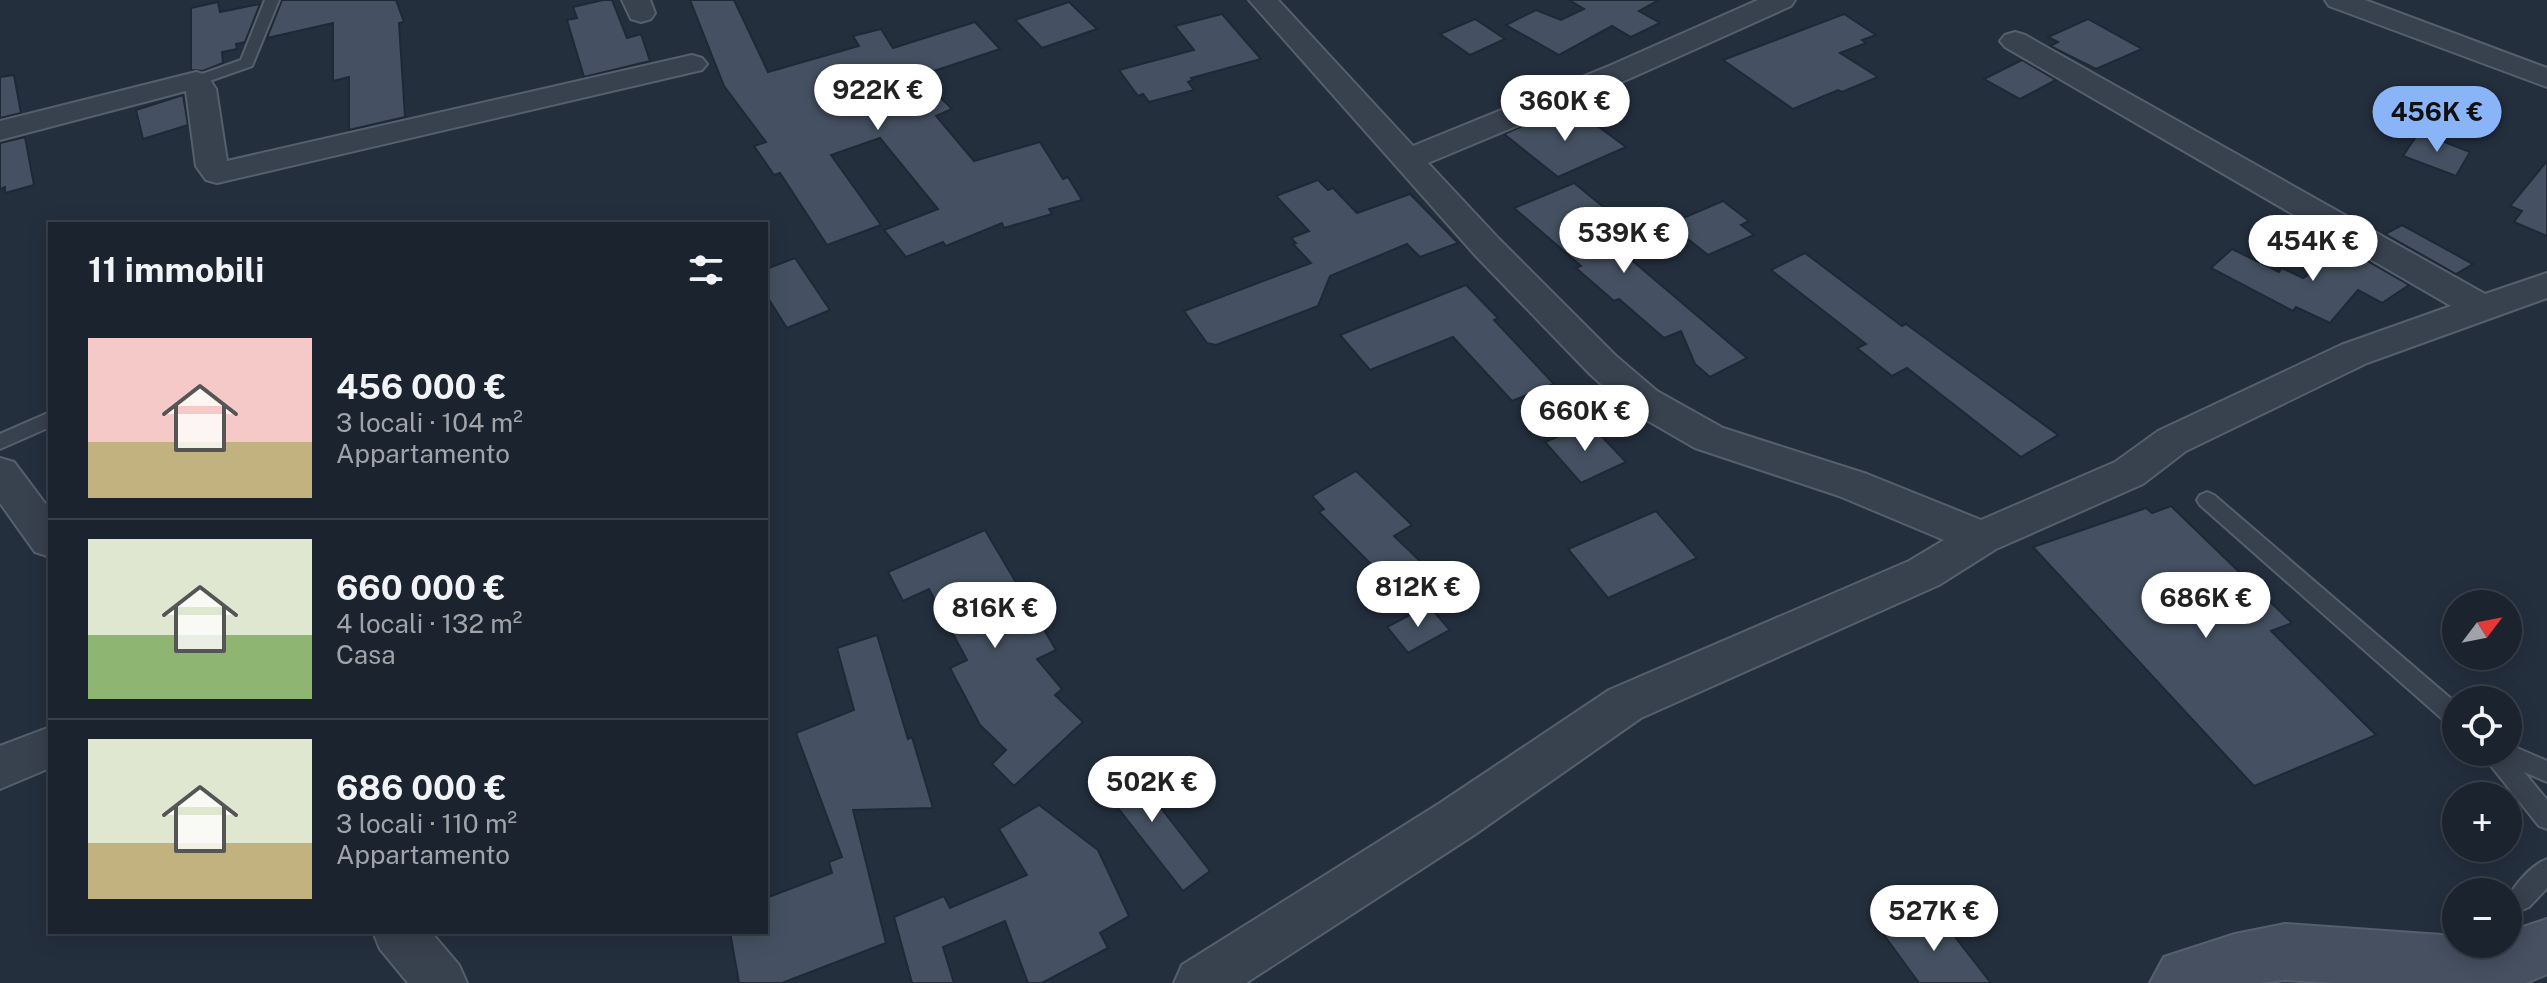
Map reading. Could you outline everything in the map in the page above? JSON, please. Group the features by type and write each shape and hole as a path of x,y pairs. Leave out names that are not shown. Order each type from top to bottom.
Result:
{"main road":[{"path":"2179,983 2184,977 2281,952 2477,970 2532,958 2547,946"}],"street":[{"path":"1263,0 1407,160 1603,365 1644,401 1709,438 1853,485 1981,538"},
{"path":"1407,160 1620,72 1781,0"},
{"path":"2339,0 2547,78"},
{"path":"2015,41 2480,307"},
{"path":"0,131 196,81 201,89 212,166 217,173 692,64"},
{"path":"1200,983 1444,828 1625,704 1691,672 1924,573 1981,538 2129,473 2172,441 2354,354 2547,285"},
{"path":"0,473 48,538"},
{"path":"0,768 48,748"},
{"path":"400,934 441,983"}],"lane":[{"path":"196,81 247,63 272,0"},
{"path":"0,442 48,420"},
{"path":"2207,500 2442,705"},
{"path":"2518,766 2537,776 2547,805"},
{"path":"2537,776 2547,818"},
{"path":"2522,897 2547,871"}],"building":[{"path":"282,0 396,0 404,22 399,23 405,117 349,130 349,77 333,81 333,23 267,38"},
{"path":"612,0 627,38 641,34 650,61 584,77 567,20 577,18 573,7"},
{"path":"690,0 734,0 768,72 859,46 853,36 881,29 893,48 975,22 1000,49 919,76 952,109 936,116 974,161 1040,142 1063,179 1068,177 1082,200 1049,209 1052,214 1004,228 1002,223 946,246 943,242 906,257 884,230 938,209 880,138 831,155 881,225 827,245 780,173 774,175 754,146 766,142 724,86"},
{"path":"1569,0 1659,0 1639,11 1660,23 1631,37 1612,26 1559,55 1506,25 1536,10 1561,20 1584,9"},
{"path":"218,2 220,12 260,4 245,42 236,44 237,49 222,52 223,63 203,71 191,70 191,8"},
{"path":"1069,2 1097,29 1042,48 1015,20"},
{"path":"1222,14 1261,59 1191,78 1193,80 1188,82 1194,90 1149,102 1143,94 1138,96 1119,70 1194,50 1175,26"},
{"path":"1844,14 1876,35 1862,40 1866,43 1840,53 1878,77 1842,92 1838,90 1793,109 1723,60"},
{"path":"1475,19 1505,39 1470,55 1440,34"},
{"path":"2088,19 2142,49 2096,69 2050,46 2058,42 2048,37"},
{"path":"2022,60 2056,80 2020,99 1984,79"},
{"path":"14,75 21,113 0,118 0,77"},
{"path":"183,95 188,125 143,139 136,110"},
{"path":"1580,113 1626,147 1558,177 1504,134 1547,116 1556,123"},
{"path":"2419,132 2470,152 2456,176 2403,156"},
{"path":"25,137 34,185 5,193 5,187 0,189 0,143"},
{"path":"2547,161 2547,236 2514,222 2522,211 2510,206"},
{"path":"1318,180 1328,190 1333,188 1357,213 1410,194 1458,243 1420,257 1407,244 1330,276 1318,306 1216,345 1207,343 1184,311 1311,263 1291,238 1309,231 1276,196"},
{"path":"1574,183 1612,214 1589,224 1747,358 1710,377 1695,364 1681,331 1664,338 1619,299 1614,301 1576,268 1581,266 1514,208"},
{"path":"1723,201 1749,221 1741,225 1754,235 1708,255 1669,224"},
{"path":"2402,225 2473,264 2456,274 2385,234"},
{"path":"2232,249 2279,272 2282,268 2303,278 2347,249 2409,285 2382,303 2358,290 2330,323 2296,307 2293,311 2211,268"},
{"path":"1805,253 1902,326 1906,324 2058,435 2021,457 1907,368 1892,376 1857,348 1866,344 1771,270"},
{"path":"795,258 830,310 787,328 768,298 768,268"},
{"path":"1466,285 1554,384 1512,401 1453,337 1370,370 1340,335"},
{"path":"1589,423 1626,462 1581,483 1545,442"},
{"path":"1356,471 1412,525 1394,536 1420,561 1388,581 1319,512 1324,509 1312,496"},
{"path":"2171,506 2292,623 2271,631 2376,735 2254,786 2033,547 2146,508 2152,513"},
{"path":"1656,511 1697,558 1608,598 1568,549"},
{"path":"985,530 1056,650 1037,659 1062,689 1055,695 1083,722 1014,786 992,764 1006,750 980,725 950,668 967,660 929,589 903,601 888,572"},
{"path":"1428,605 1450,630 1408,653 1387,627"},
{"path":"877,635 908,739 912,737 933,808 853,810 886,943 782,983 739,983 730,934 768,934 768,897 832,873 829,862 842,857 796,733 854,710 837,648"},
{"path":"1122,758 1210,871 1183,891 1092,775"},
{"path":"1039,805 1098,850 1129,916 1100,933 1108,948 1042,983 1028,983 1005,921 943,947 954,983 912,983 894,917 944,896 950,908 1027,875 999,829"},
{"path":"1934,910 1991,983 1919,983 1884,935"}]}
